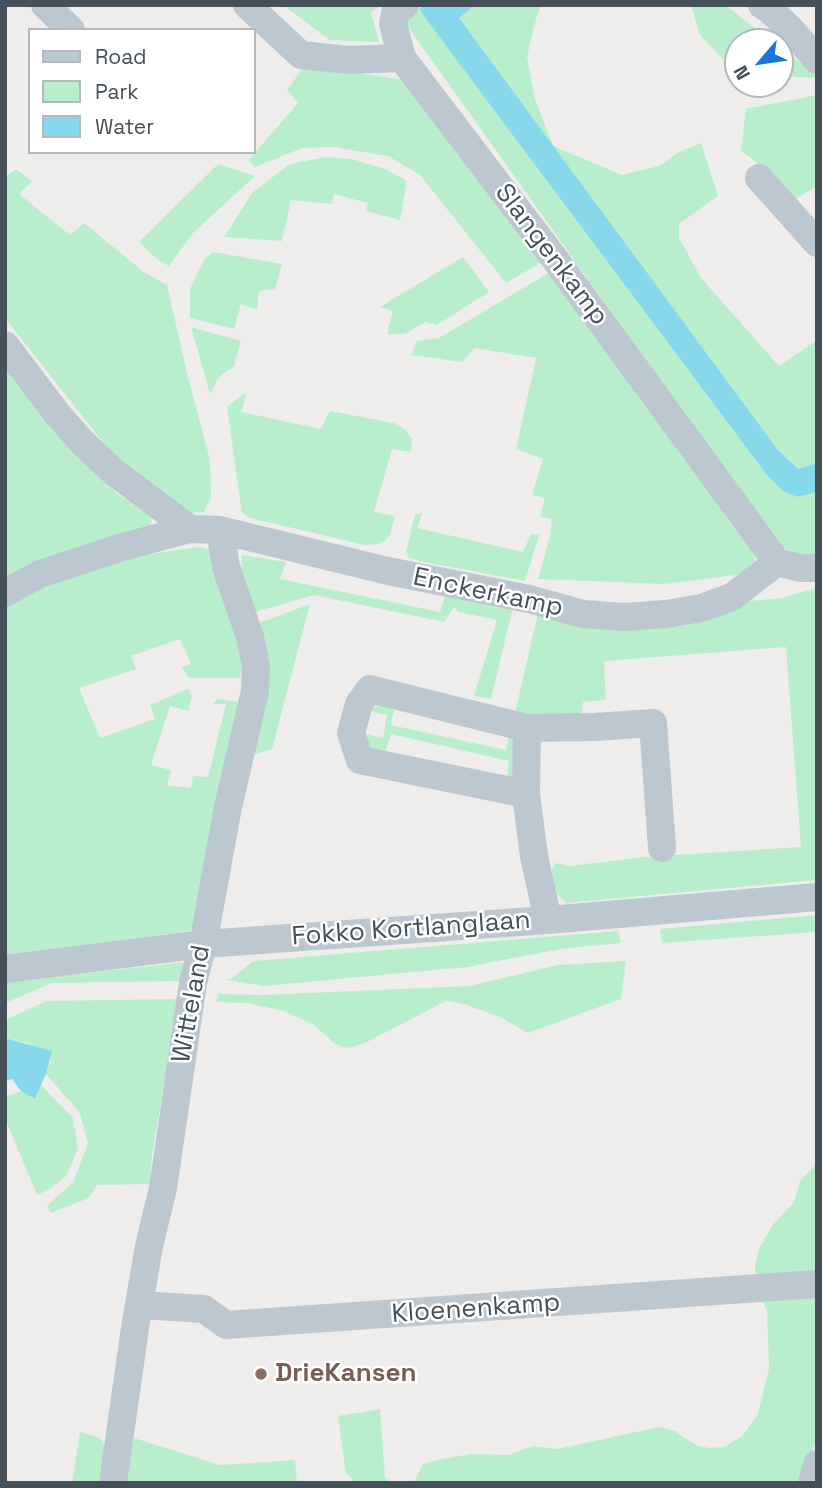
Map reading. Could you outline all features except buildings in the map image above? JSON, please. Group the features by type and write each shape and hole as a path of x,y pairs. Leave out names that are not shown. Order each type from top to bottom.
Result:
{"street":[{"path":"45,5 69,28"},
{"path":"247,5 301,55 348,60 402,58 393,24 395,13 405,5"},
{"path":"762,5 792,31 817,60"},
{"name":"Slangenkamp","path":"402,58 557,262 776,562"},
{"path":"759,178 817,243"},
{"path":"5,345 82,442 115,473 190,530"},
{"name":"Enckerkamp","path":"5,593 40,574 119,548 190,530 220,530 388,571 529,599 583,614 624,617 701,608 732,597 776,562"},
{"name":"Witteland","path":"113,1483 149,1246 163,1188 193,983 254,691 256,666 250,637 226,567 220,530"},
{"path":"776,562 800,568 817,568"},
{"path":"526,794 360,760 352,733 359,704 370,688 527,727 594,727 653,723 662,848"},
{"path":"527,727 526,794 534,856 548,920"},
{"name":"Fokko Kortlanglaan","path":"5,969 203,944 548,920 817,897"},
{"name":"Kloenenkamp","path":"140,1305 204,1309 226,1325 817,1284"},
{"path":"813,1483 817,1464"}],"green space":[{"path":"283,5 381,5 371,13 379,42 330,40"},
{"path":"475,5 541,5 527,57 535,99 553,146 622,175 659,166 679,152 701,143 718,196 679,224 679,238 701,278 779,366 817,340 817,463 798,469 765,435 458,17"},
{"path":"691,5 725,5 755,28 724,28 724,60 700,35"},
{"path":"419,9 766,474 783,491 797,497 817,492 817,559 798,555 776,543 403,20"},
{"path":"794,58 817,76 794,77"},
{"path":"305,65 405,80 542,262 506,283 420,175 388,156 332,147 302,148 255,167 248,161 298,103 287,90"},
{"path":"817,95 817,186 792,201 769,172 741,151 746,109"},
{"path":"326,157 352,159 385,169 407,181 400,220 366,211 368,203 334,194 332,204 291,200 282,241 224,237 253,192 290,164"},
{"path":"218,164 255,176 193,233 169,266 158,260 139,242"},
{"path":"16,169 32,181 19,194 70,235 84,223 144,272 167,285 210,460 211,497 204,512 187,513 173,507 106,446 5,318 5,177"},
{"path":"213,252 282,264 275,289 259,291 257,310 241,304 234,329 190,318 190,289 204,260"},
{"path":"463,257 489,292 437,325 425,322 405,334 387,334 393,311 380,307"},
{"path":"552,271 756,556 744,574 664,584 538,579 552,519 540,517 545,498 532,495 543,459 516,449 536,358 475,348 462,362 411,355 417,341 439,338"},
{"path":"191,327 241,341 234,366 219,377 210,394"},
{"path":"5,361 74,449 116,493 152,517 150,529 5,584"},
{"path":"243,394 247,394 241,412 321,429 330,411 394,423 405,429 412,439 411,452 392,449 374,512 395,516 386,540 365,545 250,518 242,513 227,407"},
{"path":"423,512 417,528 523,552 531,534 539,535 525,581 408,557 406,552 415,515"},
{"path":"199,547 212,550 244,666 239,678 188,678 182,667 191,664 180,639 131,656 136,669 79,688 100,738 155,719 150,705 188,689 192,696 188,711 170,706 151,765 171,770 167,785 191,788 193,776 208,777 226,704 213,704 218,699 243,703 196,924 189,931 5,956 5,608 69,575 150,554"},
{"path":"242,555 286,562 280,579 440,612 445,595 513,607 491,699 474,696 497,620 459,612 454,607 444,622 314,595 255,612 241,569"},
{"path":"817,588 817,880 566,903 558,895 549,875 556,863 569,866 645,857 801,847 786,647 604,661 606,700 583,702 580,722 515,713 539,609 728,603 781,598"},
{"path":"310,604 272,749 253,755 256,624"},
{"path":"385,702 395,703 391,725 506,750 510,730 517,730 520,773 507,781 509,761 391,734 384,755 371,750 366,734 383,738 387,715 368,711"},
{"path":"817,915 817,932 662,943 660,929"},
{"path":"618,931 621,943 560,949 467,967 264,986 223,979 231,979 253,961"},
{"path":"626,961 621,999 528,1033 500,1017 464,1004 446,1001 363,1044 347,1048 335,1044 314,1025 284,1011 246,1003 216,1002 219,994 263,995 469,986 558,965"},
{"path":"187,962 182,981 52,983 5,1003 5,982"},
{"path":"178,999 152,1156 150,1184 97,1185 89,1198 51,1213 47,1206 73,1182 88,1144 80,1113 46,1074 51,1060 28,1043 5,1038 5,1020 47,1001"},
{"path":"40,1084 73,1118 78,1148 67,1175 50,1189 37,1195 5,1118 5,1097 21,1091 35,1099"},
{"path":"817,1163 817,1435 805,1483 414,1483 423,1464 442,1459 472,1454 509,1455 533,1446 557,1449 659,1427 675,1431 696,1445 709,1448 724,1447 742,1436 758,1414 769,1368 767,1309 756,1293 755,1267 759,1249 772,1226 794,1202 800,1181"},
{"path":"380,1409 385,1478 394,1483 355,1483 346,1473 338,1416"},
{"path":"80,1432 100,1438 110,1455 103,1483 72,1483"},
{"path":"134,1438 220,1465 295,1460 297,1483 125,1483"}],"water":[{"path":"424,5 475,5 459,18 777,449 798,469 817,463 817,492 797,497 783,491 766,474 419,9"},
{"path":"5,1038 52,1051 35,1099 21,1091 12,1079 5,1081"}],"place":[{"name":"DrieKansen","path":"261,1374"}]}
